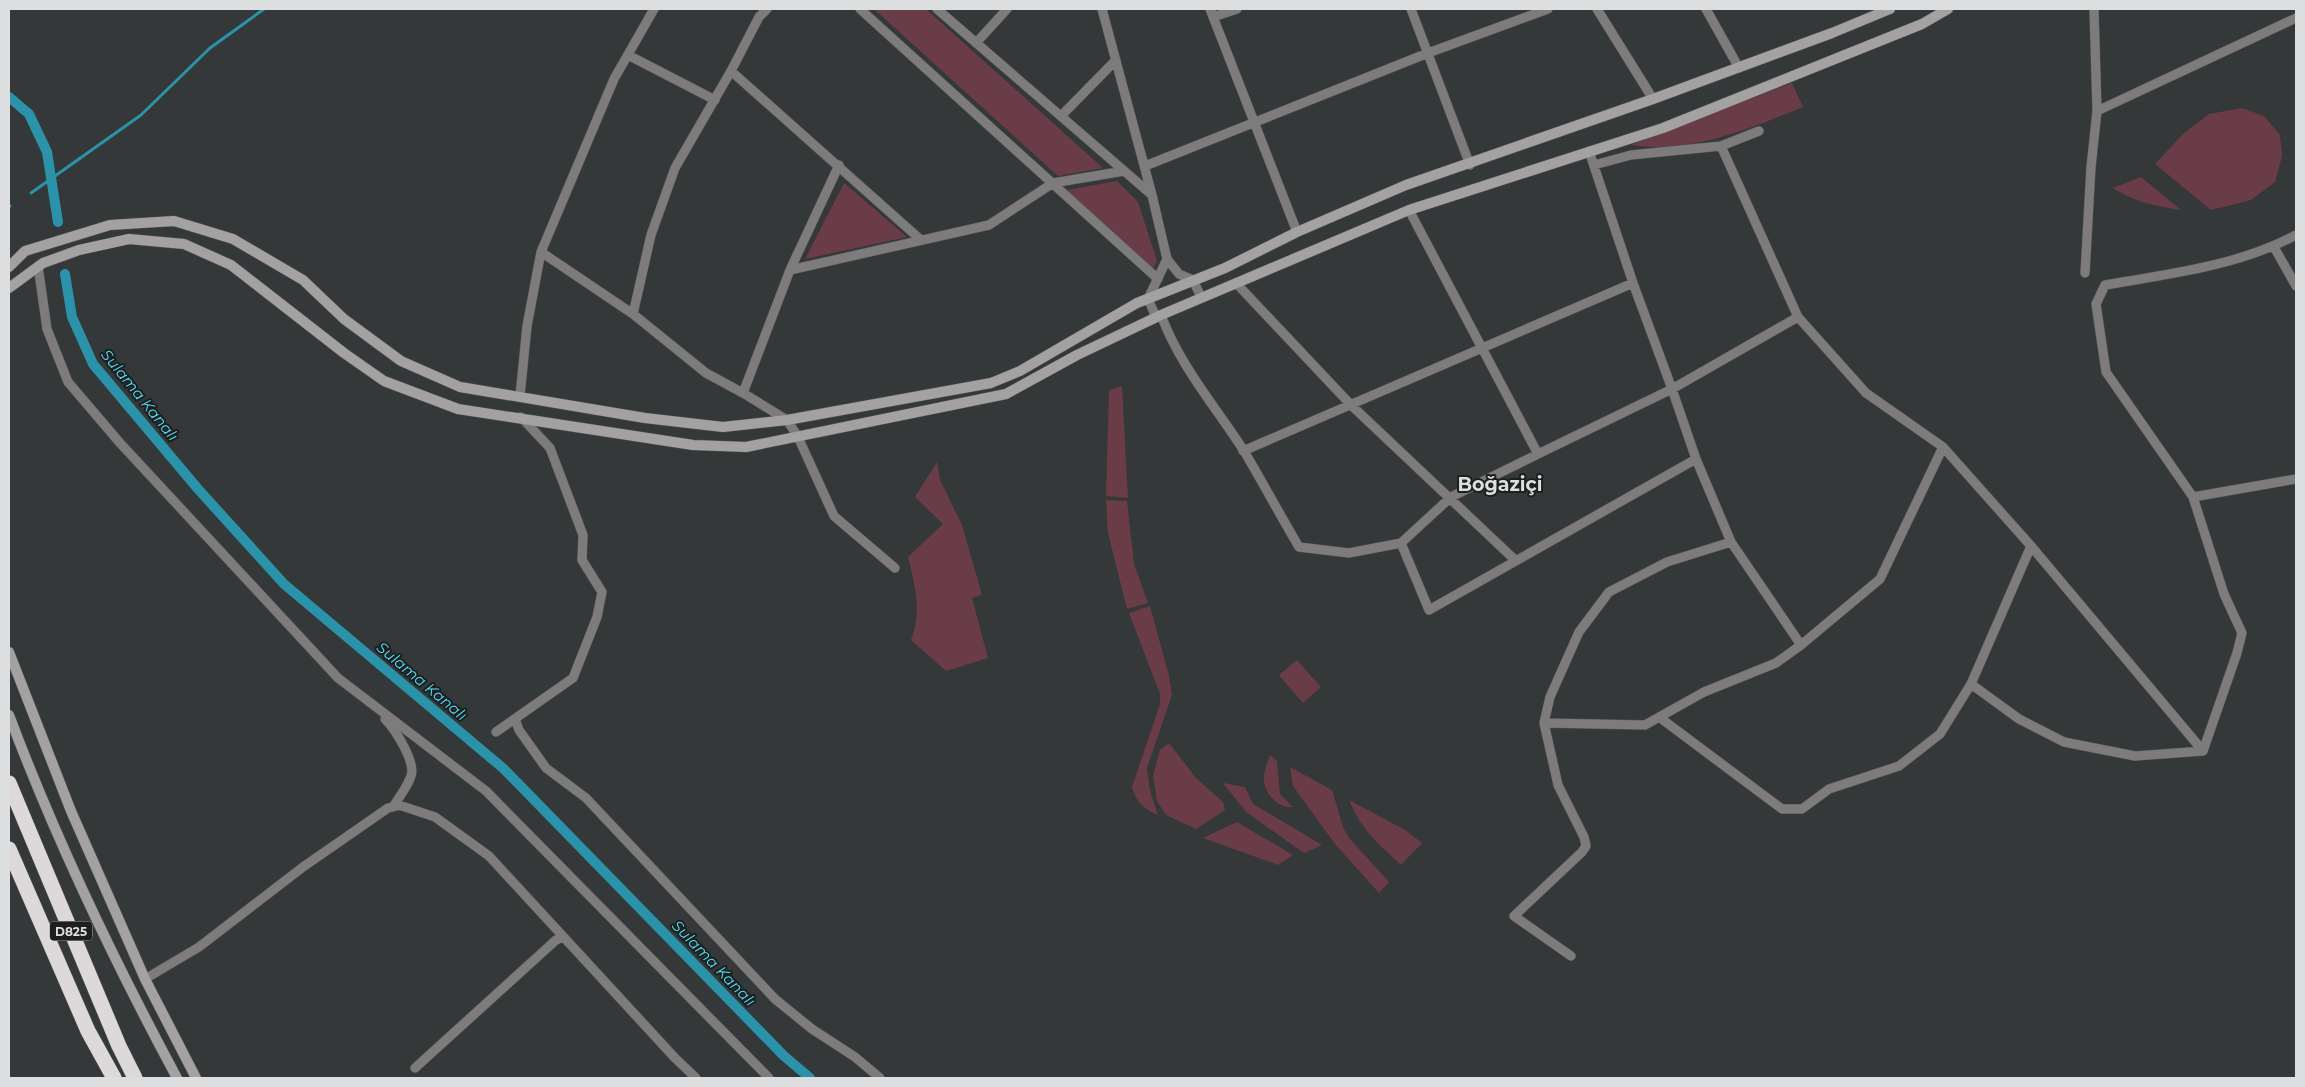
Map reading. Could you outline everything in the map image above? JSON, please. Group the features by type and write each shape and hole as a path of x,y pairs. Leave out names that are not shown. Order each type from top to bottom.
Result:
{"highway":[{"name":"D825","path":"9,783 115,1037 135,1078"},
{"name":"D825","path":"9,849 88,1031 114,1078"}],"main road":[{"path":"9,267 25,251 110,225 174,221 233,239 303,280 344,319 401,361 460,387 645,418 723,426 787,420 991,384 1020,371 1137,303 1225,268 1297,232 1406,185 1470,165 1653,100 1890,9"},
{"path":"9,288 38,266 79,250 129,238 184,244 231,264 344,353 384,381 458,409 693,445 746,447 1006,394 1077,355 1158,316 1409,210 1663,128 1922,24 1948,9"},
{"path":"9,652 71,811 145,979 196,1078"},
{"path":"9,715 49,817 133,996 177,1078"}],"street":[{"path":"520,396 527,326 540,252 614,79 654,9"},
{"path":"632,314 651,235 675,168 715,100 759,17 768,9"},
{"path":"860,9 1158,279"},
{"path":"937,9 1152,195"},
{"path":"976,43 1007,9"},
{"path":"1102,9 1152,195 1167,259 1179,274 1193,280 1202,297"},
{"path":"1237,9 1212,13 1297,232"},
{"path":"1412,9 1470,165"},
{"path":"1144,166 1428,53 1548,9"},
{"path":"1597,9 1653,100"},
{"path":"1706,9 1739,68"},
{"path":"2085,273 2098,110 2094,9"},
{"path":"2098,110 2296,18"},
{"path":"628,55 715,100"},
{"path":"1061,116 1116,60"},
{"path":"731,71 922,240"},
{"path":"1594,165 1631,155 1720,146 1759,131"},
{"path":"1720,146 1798,317 1866,393 1943,447 2031,546 2203,751"},
{"path":"1589,151 1633,283 1696,459 1731,542 1801,645"},
{"path":"743,393 790,270 839,165"},
{"path":"790,270 989,225 1053,183 1124,171"},
{"path":"1409,210 1538,454"},
{"path":"2203,751 2242,633 2224,594 2193,498 2106,372 2096,304 2105,284 2190,271 2274,247 2296,236"},
{"path":"2274,247 2296,286"},
{"path":"540,252 632,314 706,373 787,420 798,437 834,516 895,568"},
{"path":"1167,259 1148,298 1183,363 1243,451 1299,547 1348,553 1402,543 1451,497 1672,389 1798,317"},
{"path":"38,266 47,329 68,382 120,443 338,678 486,791 768,1078"},
{"path":"1236,283 1351,405 1451,497 1515,560"},
{"path":"1243,451 1633,283"},
{"path":"496,732 573,678 597,616 602,592 582,560 583,535 550,448 520,417"},
{"path":"1544,724 1645,725 1704,692 1776,663 1801,645 1880,579 1943,447"},
{"path":"1402,543 1429,610 1696,459"},
{"path":"2193,498 2296,479"},
{"path":"1571,956 1514,916 1582,852 1586,846 1584,837 1558,785 1544,724 1550,697 1579,632 1608,592 1667,562 1731,542"},
{"path":"1659,717 1782,809 1802,810 1829,789 1899,766 1940,734 1971,684 2031,546"},
{"path":"1971,684 2019,719 2064,742 2135,756 2203,751"},
{"path":"365,699 390,725 411,763 411,777 393,807"},
{"path":"515,719 518,730 546,768 586,798 774,999 812,1029 855,1057 880,1078"},
{"path":"145,979 198,947 303,867 388,808 399,805 435,817 489,856 563,938 696,1078"},
{"path":"415,1068 556,940 563,938"}],"shaded area":[{"path":"874,9 926,9 1103,168 1058,176"},
{"path":"1792,83 1803,107 1740,131 1697,143 1653,147 1631,145"},
{"path":"2242,108 2264,116 2280,135 2282,156 2275,182 2251,200 2211,210 2155,164 2184,133 2209,114"},
{"path":"2141,177 2181,210 2145,203 2113,188"},
{"path":"1117,181 1138,202 1157,261 1153,269 1067,190"},
{"path":"844,183 907,237 805,259"},
{"path":"1122,386 1128,498 1106,496 1109,390"},
{"path":"937,462 940,480 962,525 982,595 972,598 988,658 946,671 911,640 917,609 915,588 908,557 943,524 915,497"},
{"path":"1106,500 1127,501 1134,564 1148,603 1127,609 1108,533"},
{"path":"1150,606 1169,676 1172,695 1147,768 1150,791 1158,815 1141,804 1132,787 1160,704 1160,694 1129,613"},
{"path":"1297,660 1321,687 1303,703 1279,675"},
{"path":"1169,743 1196,778 1223,802 1225,810 1196,829 1166,815 1157,801 1153,776 1160,750"},
{"path":"1270,755 1277,761 1280,794 1293,807 1287,807 1276,802 1265,787 1264,775"},
{"path":"1290,767 1332,790 1343,827 1349,838 1389,882 1379,893 1335,844 1293,786"},
{"path":"1223,783 1245,787 1253,804 1322,845 1304,853 1246,812"},
{"path":"1349,800 1405,830 1422,843 1401,865 1365,828"},
{"path":"1237,822 1293,855 1278,865 1203,838"}],"waterway":[{"path":"31,193 141,115 210,48 264,9"},
{"name":"Sulama Kanalı","path":"9,97 29,114 47,152 58,222"},
{"name":"Sulama Kanalı","path":"65,274 72,317 93,364 198,489 284,584 504,769 784,1056 810,1078"}],"district":[{"name":"Boğaziçi","path":"1500,484"}]}
